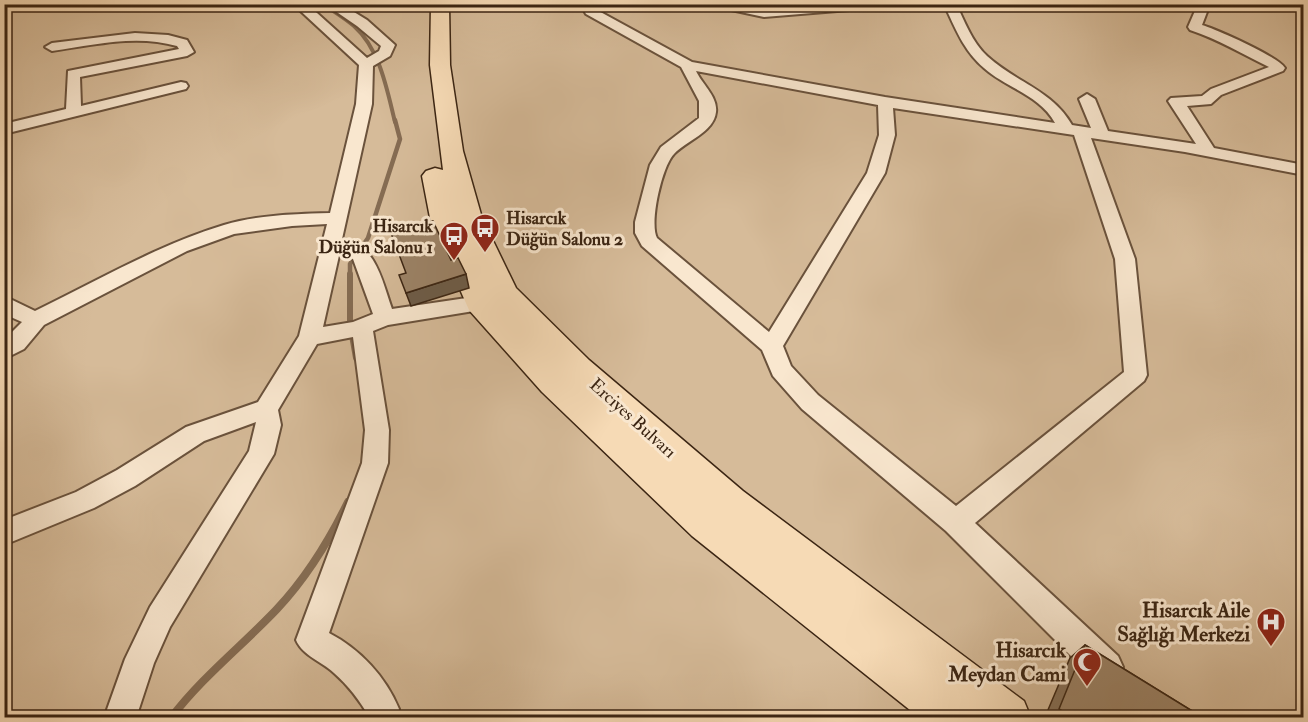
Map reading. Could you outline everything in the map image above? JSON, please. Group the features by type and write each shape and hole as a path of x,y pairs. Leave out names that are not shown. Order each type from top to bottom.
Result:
{"highway":[{"name":"Erciyes Bulvarı","path":"421,4 424,105 430,154 445,223 480,303 554,382 706,523 959,717"},
{"name":"Erciyes Bulvarı","path":"440,4 440,65 451,151 468,218 504,294 577,369 729,503 1007,717"}],"street":[{"path":"299,4 373,61"},
{"path":"4,533 85,500 126,478 195,434 266,409 320,336 331,243 373,61 388,49 386,42 331,4"},
{"path":"586,4 590,11 688,65 885,102 1209,152 1304,170"},
{"path":"709,4 764,13 874,4"},
{"path":"950,4 968,42 981,58 1049,102 1060,116 1082,132"},
{"path":"1204,4 1195,27 1219,35 1229,43 1275,64 1278,68 1216,92 1206,101 1176,101 1209,152"},
{"path":"52,47 111,39 164,38 174,40 186,47 187,52 73,74 74,112"},
{"path":"688,65 688,70 705,97 709,112 705,120 668,149 660,160 644,229 645,235 655,249 772,346 781,370 810,402 956,522 1089,652 1124,680"},
{"path":"4,129 181,86"},
{"path":"956,522 1136,375 1125,259 1082,132 1087,99"},
{"path":"772,346 876,173 887,135 885,102"},
{"path":"4,351 16,343 36,320 204,237 231,229 292,220 336,218"},
{"path":"331,243 358,252 368,324 377,430 375,463 311,640 347,661 360,674 383,709"},
{"path":"4,303 15,311 36,320"},
{"path":"320,336 368,324 480,303"},
{"path":"120,717 140,659 160,617 261,454 269,425 266,409"}],"shaded area":[{"path":"4,5 1303,5 1303,717 5,717"}],"building":[{"path":"433,221 451,260 458,258 466,274 406,293 399,275 406,273 391,233"},
{"path":"1085,645 1202,717 1072,717 1059,709"}],"waterway":[{"path":"323,4 354,26 370,46 381,71 395,122"},
{"path":"356,358 350,324 350,264 368,238 400,139 395,120"},
{"path":"171,718 222,662 288,597 317,558 348,502"}],"place":[{"name":"Hisarcık Düğün Salonu 2","path":"485,254"},
{"name":"Hisarcık Düğün Salonu 1","path":"454,262"},
{"name":"Hisarcık Aile Sağlığı Merkezi","path":"1271,648"},
{"name":"Hisarcık Meydan Cami","path":"1087,688"}]}
